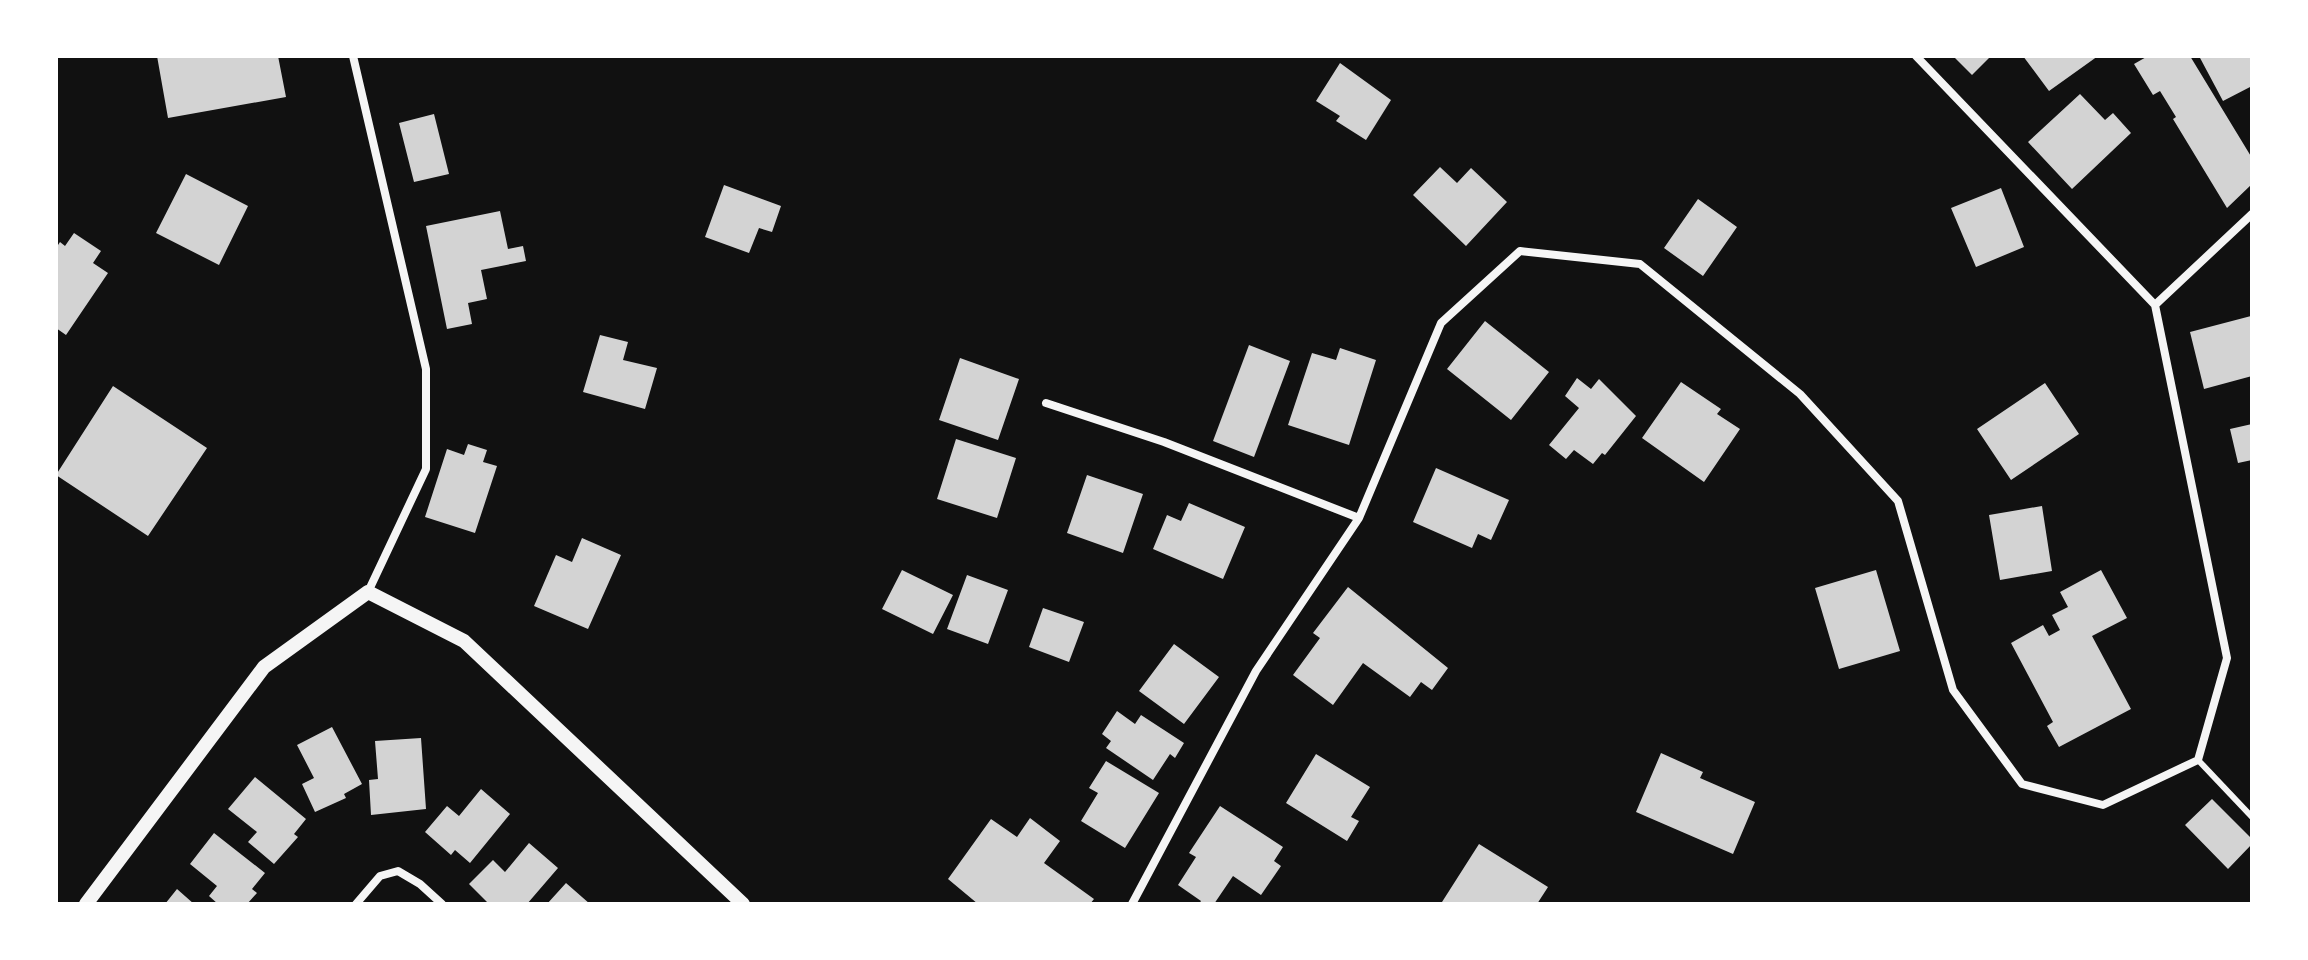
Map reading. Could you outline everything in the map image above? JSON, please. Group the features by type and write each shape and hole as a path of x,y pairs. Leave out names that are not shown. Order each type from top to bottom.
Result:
{"street":[{"path":"86,904 264,667 368,592 426,469 426,369 353,56"},
{"path":"1132,904 1256,671 1359,518 1441,323 1520,251 1640,264 1800,394 1898,501 1953,690 2022,784 2103,805 2198,760 2227,658 2155,305 1916,56"},
{"path":"2155,305 2252,214"},
{"path":"1046,403 1164,442 1359,518"},
{"path":"368,592 464,641 743,904"},
{"path":"356,904 380,876 398,871 420,884 442,904"}],"lane":[{"path":"2198,760 2252,817"}],"building":[{"path":"157,56 278,56 286,97 168,118"},
{"path":"1953,56 1991,56 1972,75"},
{"path":"2023,56 2098,56 2049,91"},
{"path":"2148,56 2190,56 2252,158 2252,184 2227,208 2173,119 2176,117 2160,91 2153,95 2134,64"},
{"path":"2199,56 2252,56 2252,86 2223,101"},
{"path":"1340,63 1391,100 1366,140 1336,121 1340,116 1316,101"},
{"path":"2080,94 2105,120 2113,113 2131,133 2072,189 2028,142"},
{"path":"434,114 449,174 414,182 399,123"},
{"path":"1440,167 1457,183 1471,168 1507,202 1466,246 1413,195"},
{"path":"186,174 248,206 219,265 156,233"},
{"path":"724,185 781,206 772,232 759,228 749,253 705,237"},
{"path":"2001,188 2024,247 1976,267 1951,208"},
{"path":"1698,199 1737,227 1703,276 1664,248"},
{"path":"500,211 508,249 523,246 526,261 481,270 487,299 468,303 472,324 447,329 426,226"},
{"path":"74,233 101,251 93,263 108,273 66,335 56,328 56,248 60,242 65,246"},
{"path":"2251,316 2252,376 2204,389 2190,332"},
{"path":"1485,321 1549,372 1511,420 1447,369"},
{"path":"600,335 628,342 623,360 657,368 645,409 583,392"},
{"path":"1249,345 1290,361 1254,457 1213,441"},
{"path":"1340,348 1376,360 1349,445 1288,425 1312,353 1336,360"},
{"path":"960,358 1019,379 998,440 939,420"},
{"path":"1577,378 1591,389 1599,379 1636,416 1605,455 1602,453 1593,464 1574,450 1566,459 1549,445 1579,408 1565,396"},
{"path":"1681,382 1721,409 1717,414 1740,429 1704,482 1642,438"},
{"path":"2045,383 2079,434 2011,480 1977,429"},
{"path":"113,386 207,448 148,536 56,475"},
{"path":"2252,424 2252,460 2238,463 2230,429"},
{"path":"956,439 1016,458 997,518 937,499"},
{"path":"468,444 487,450 483,462 497,466 475,533 425,517 447,449 464,455"},
{"path":"1436,468 1509,500 1491,540 1478,534 1472,548 1413,522"},
{"path":"1087,475 1143,494 1123,553 1067,533"},
{"path":"1189,503 1245,527 1223,579 1153,549 1167,515 1181,521"},
{"path":"2042,506 2052,571 2000,580 1989,515"},
{"path":"582,538 621,555 588,629 534,606 556,555 572,562"},
{"path":"902,570 953,595 933,634 882,609"},
{"path":"1876,570 1900,651 1839,669 1815,588"},
{"path":"2101,570 2127,618 2092,636 2131,709 2059,747 2047,726 2053,722 2011,643 2043,625 2049,636 2060,630 2052,615 2068,607 2060,592"},
{"path":"967,575 1008,590 988,644 947,629"},
{"path":"1348,587 1448,668 1432,690 1421,682 1410,697 1363,663 1333,705 1293,675 1320,638 1313,633"},
{"path":"1043,608 1084,622 1069,662 1029,647"},
{"path":"1174,644 1219,677 1184,724 1139,691"},
{"path":"1117,711 1135,724 1141,715 1184,743 1175,758 1170,754 1153,780 1106,748 1111,741 1102,734"},
{"path":"332,727 362,784 344,794 346,798 315,812 302,784 314,778 297,745"},
{"path":"421,738 426,809 371,815 369,780 378,779 375,741"},
{"path":"1661,753 1703,772 1700,778 1755,802 1733,854 1636,812"},
{"path":"1316,754 1370,787 1351,817 1359,821 1347,841 1286,803"},
{"path":"1106,761 1159,793 1125,848 1081,821 1098,793 1089,788"},
{"path":"255,777 306,819 294,834 298,837 274,864 248,842 257,832 228,809"},
{"path":"481,789 510,814 470,863 455,850 451,855 425,832 447,806 459,816"},
{"path":"2212,799 2252,839 2252,844 2228,869 2185,825"},
{"path":"1220,806 1283,847 1274,861 1281,866 1261,895 1233,876 1214,904 1199,904 1201,901 1178,885 1196,857 1189,853"},
{"path":"1030,818 1060,841 1044,863 1094,899 1090,904 978,904 948,879 991,819 1017,837"},
{"path":"214,833 265,873 252,889 257,893 247,904 218,904 209,896 217,886 190,864"},
{"path":"529,843 558,868 527,904 489,904 469,884 493,860 505,872"},
{"path":"1479,844 1548,887 1537,904 1442,902"},
{"path":"566,883 590,904 547,904"},
{"path":"177,889 194,904 165,904"}]}
